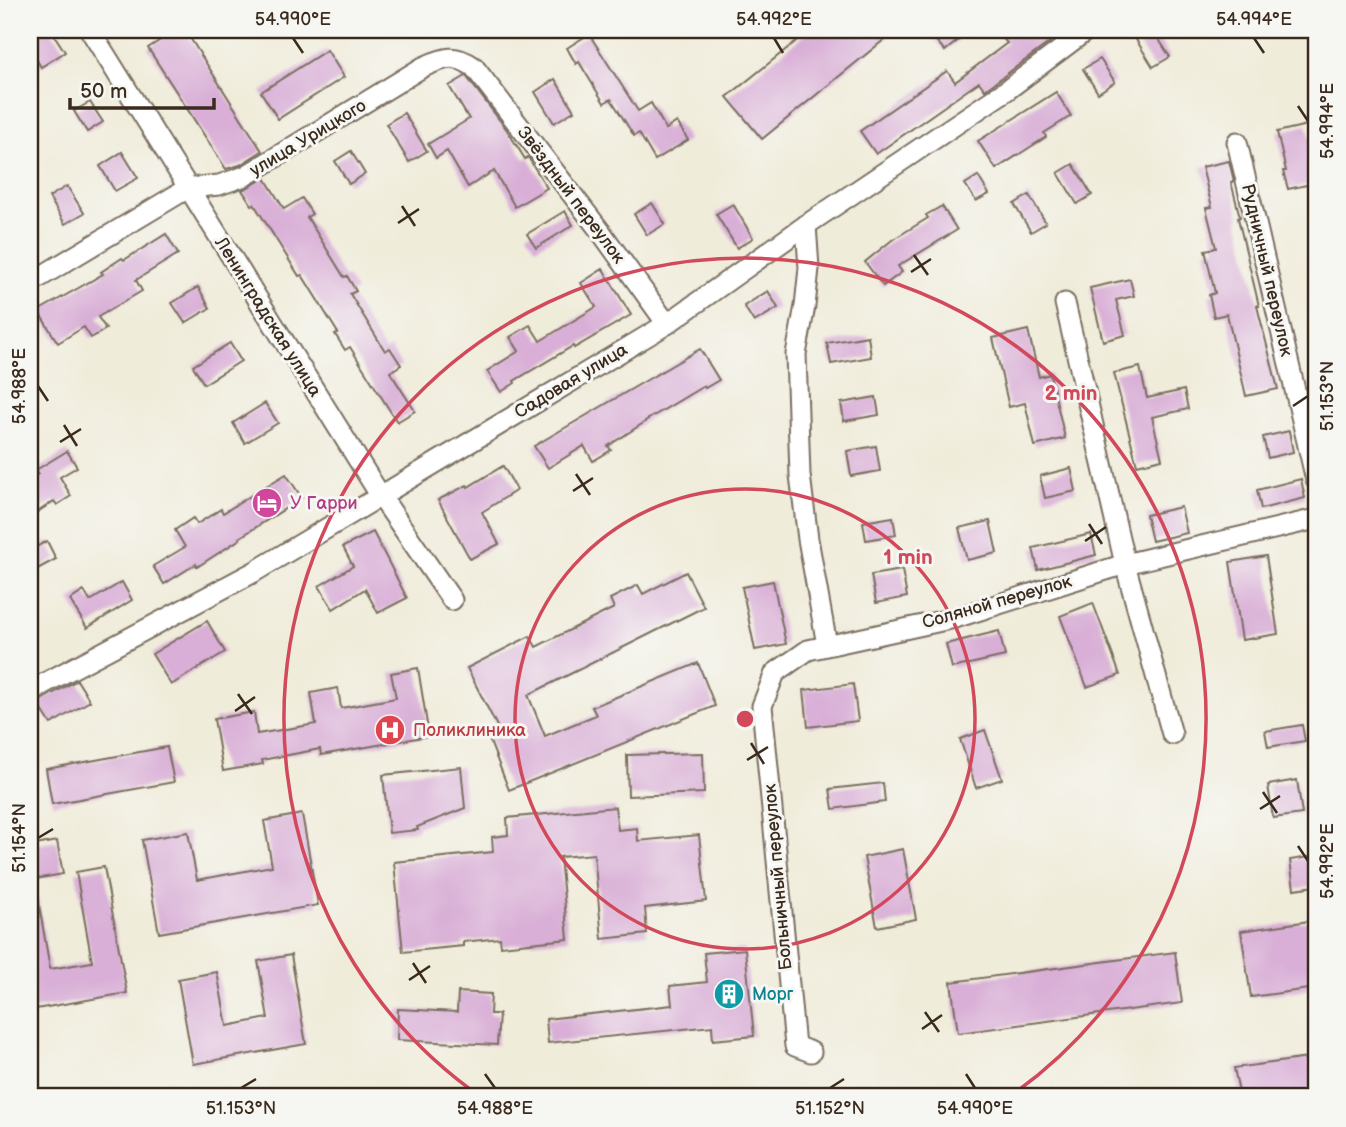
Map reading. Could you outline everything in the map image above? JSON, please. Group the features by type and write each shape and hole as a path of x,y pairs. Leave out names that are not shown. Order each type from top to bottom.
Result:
{"street":[{"name":"Ленинградская улица","path":"90,30 380,495 452,600"},
{"name":"Садовая улица","path":"30,691 254,572 667,324 806,225 1007,90 1087,30"},
{"name":"улица Урицкого","path":"30,283 188,188 219,185 245,176 423,67 442,59 462,59 474,67"},
{"name":"Звёздный переулок","path":"474,67 601,232 667,324"},
{"name":"Рудничный переулок","path":"1237,142 1316,480"},
{"path":"806,225 808,268 805,306 796,354 800,475 808,539 827,645"},
{"path":"1065,303 1125,564 1172,733"},
{"name":"Соляной переулок","path":"827,645 955,618 1125,564 1316,519"},
{"name":"Больничный переулок","path":"811,1052 795,1046 762,706 775,673 808,650 827,645"}],"building":[{"path":"30,30 51,30 65,52 41,67 30,49 35,45"},
{"path":"176,30 185,30 262,151 240,165 226,169 148,48"},
{"path":"810,30 896,30 762,139 727,97"},
{"path":"927,30 971,30 945,51"},
{"path":"996,30 1041,30 1050,42 985,90 979,82 876,154 860,131 947,71 955,82 1007,43"},
{"path":"1130,30 1153,30 1170,57 1153,67"},
{"path":"589,34 638,111 651,103 666,129 677,122 688,140 655,160 639,133 634,136 611,99 604,103 579,62 576,64 567,48"},
{"path":"327,50 344,77 278,119 261,92"},
{"path":"1100,59 1115,82 1098,93 1083,69"},
{"path":"466,76 507,130 525,159 528,157 547,188 515,207 494,171 468,187 447,151 436,158 428,144 469,119 449,86"},
{"path":"555,79 574,111 554,123 535,92"},
{"path":"1056,92 1071,116 1044,133 1046,137 996,169 978,141"},
{"path":"90,102 103,122 87,132 74,111"},
{"path":"404,113 427,151 409,162 386,124"},
{"path":"1307,125 1316,183 1288,189 1277,132"},
{"path":"351,151 365,174 349,184 335,161"},
{"path":"122,152 138,178 115,191 100,166"},
{"path":"1229,161 1240,217 1238,218 1278,389 1246,396 1227,314 1214,317 1209,295 1215,293 1205,250 1216,248 1206,208 1212,207 1202,167"},
{"path":"1073,164 1092,195 1077,204 1058,173"},
{"path":"978,176 989,194 976,201 965,184"},
{"path":"265,178 284,209 302,198 312,214 307,217 344,277 347,276 356,291 350,294 385,351 390,348 401,365 390,372 415,411 397,422 350,347 345,350 335,334 338,333 302,275 299,276 254,204 252,205 242,190"},
{"path":"67,186 84,213 65,224 49,197"},
{"path":"1029,195 1046,223 1031,232 1014,204"},
{"path":"652,203 665,224 647,235 634,214"},
{"path":"733,204 753,238 737,248 716,214"},
{"path":"942,206 957,230 898,266 902,272 883,286 865,262 892,240 928,218 926,215"},
{"path":"565,211 573,225 536,248 527,234"},
{"path":"166,234 178,254 136,280 142,291 98,317 106,329 91,338 84,327 58,343 38,311 103,274 101,272 122,258 124,260"},
{"path":"603,269 631,315 574,348 573,346 514,381 515,383 501,392 487,371 519,351 510,337 530,325 540,341 596,307 581,283"},
{"path":"1130,279 1134,296 1116,300 1125,335 1103,341 1090,288"},
{"path":"198,287 210,308 185,323 172,303"},
{"path":"768,291 778,308 754,322 744,306"},
{"path":"1028,330 1039,377 1050,374 1065,438 1035,446 1025,403 1009,407 993,338"},
{"path":"868,336 871,357 831,364 827,343"},
{"path":"230,343 241,361 204,384 193,366"},
{"path":"700,349 719,380 645,421 608,446 611,450 593,461 584,446 548,468 534,446"},
{"path":"1140,367 1147,398 1184,390 1188,409 1152,417 1162,459 1137,465 1114,373"},
{"path":"876,397 879,415 844,421 841,403"},
{"path":"265,403 278,423 245,443 233,423"},
{"path":"1289,431 1293,452 1268,458 1263,437"},
{"path":"876,446 880,471 851,476 847,451"},
{"path":"67,451 77,467 60,477 71,496 57,505 54,501 36,513 30,503 30,478 38,474 36,470"},
{"path":"503,466 517,490 482,512 499,544 470,559 438,500 467,485 468,487"},
{"path":"1071,468 1076,491 1045,498 1040,476"},
{"path":"286,474 302,498 197,567 196,564 164,584 153,566 185,547 175,530 193,518 197,524 221,509 223,513"},
{"path":"1301,479 1305,498 1261,509 1257,490"},
{"path":"1181,507 1187,533 1152,541 1146,515"},
{"path":"893,517 896,535 866,540 863,522"},
{"path":"990,521 997,553 967,560 959,528"},
{"path":"373,532 407,598 378,613 365,589 333,609 319,586 353,566 343,547"},
{"path":"1091,534 1096,555 1038,570 1033,548"},
{"path":"47,541 56,559 30,573 30,550"},
{"path":"1266,556 1278,634 1242,640 1230,562"},
{"path":"902,570 907,597 876,603 871,575"},
{"path":"686,572 704,607 528,695 545,736 596,715 592,707 698,663 715,706 509,790 489,739 501,734 467,668 530,636 536,647 614,608 610,599 638,585 643,594"},
{"path":"773,581 786,644 755,650 742,587"},
{"path":"122,582 132,600 87,628 70,600 84,591 90,601"},
{"path":"1093,603 1120,675 1087,687 1060,616"},
{"path":"207,621 225,652 171,685 152,654"},
{"path":"999,631 1005,656 952,668 946,644"},
{"path":"418,668 429,736 321,755 320,749 262,760 263,764 223,771 214,719 254,712 257,734 316,724 311,693 338,688 341,708 396,698 391,673"},
{"path":"77,680 90,701 51,724 37,702"},
{"path":"853,684 858,721 808,727 804,690"},
{"path":"1302,725 1305,741 1268,747 1265,731"},
{"path":"985,730 1002,779 976,788 960,739"},
{"path":"167,747 174,782 52,804 46,769"},
{"path":"703,753 704,793 628,796 627,755"},
{"path":"461,767 465,808 417,827 418,830 389,833 383,775"},
{"path":"1297,780 1302,814 1273,818 1268,785"},
{"path":"883,783 885,802 833,809 830,789"},
{"path":"615,807 618,830 637,828 638,841 699,835 706,901 645,908 647,934 602,939 594,854 560,857 568,939 501,946 500,938 463,942 463,946 403,952 394,862 493,852 492,837 508,835 507,818"},
{"path":"302,814 318,905 159,933 142,840 188,832 197,880 272,866 264,821"},
{"path":"57,841 63,874 30,880 30,846"},
{"path":"903,849 916,919 877,927 864,857"},
{"path":"1316,856 1316,886 1294,889 1290,860"},
{"path":"104,867 127,993 30,1010 30,899 38,898 50,969 92,962 76,872"},
{"path":"1316,920 1316,988 1251,997 1241,931"},
{"path":"745,949 754,1036 713,1040 712,1026 548,1043 546,1019 672,1005 670,986 707,982 704,953"},
{"path":"1175,952 1182,1003 958,1033 951,982"},
{"path":"291,955 306,1044 193,1064 178,979 217,972 227,1026 268,1018 258,961"},
{"path":"458,992 491,994 490,1014 499,1014 497,1045 397,1040 398,1009 457,1012"},
{"path":"1316,1057 1316,1097 1240,1097 1234,1068"}],"place":[{"name":"У Гарри","path":"267,503"},
{"name":"Поликлиника","path":"390,730"},
{"name":"Морг","path":"729,994"}]}
